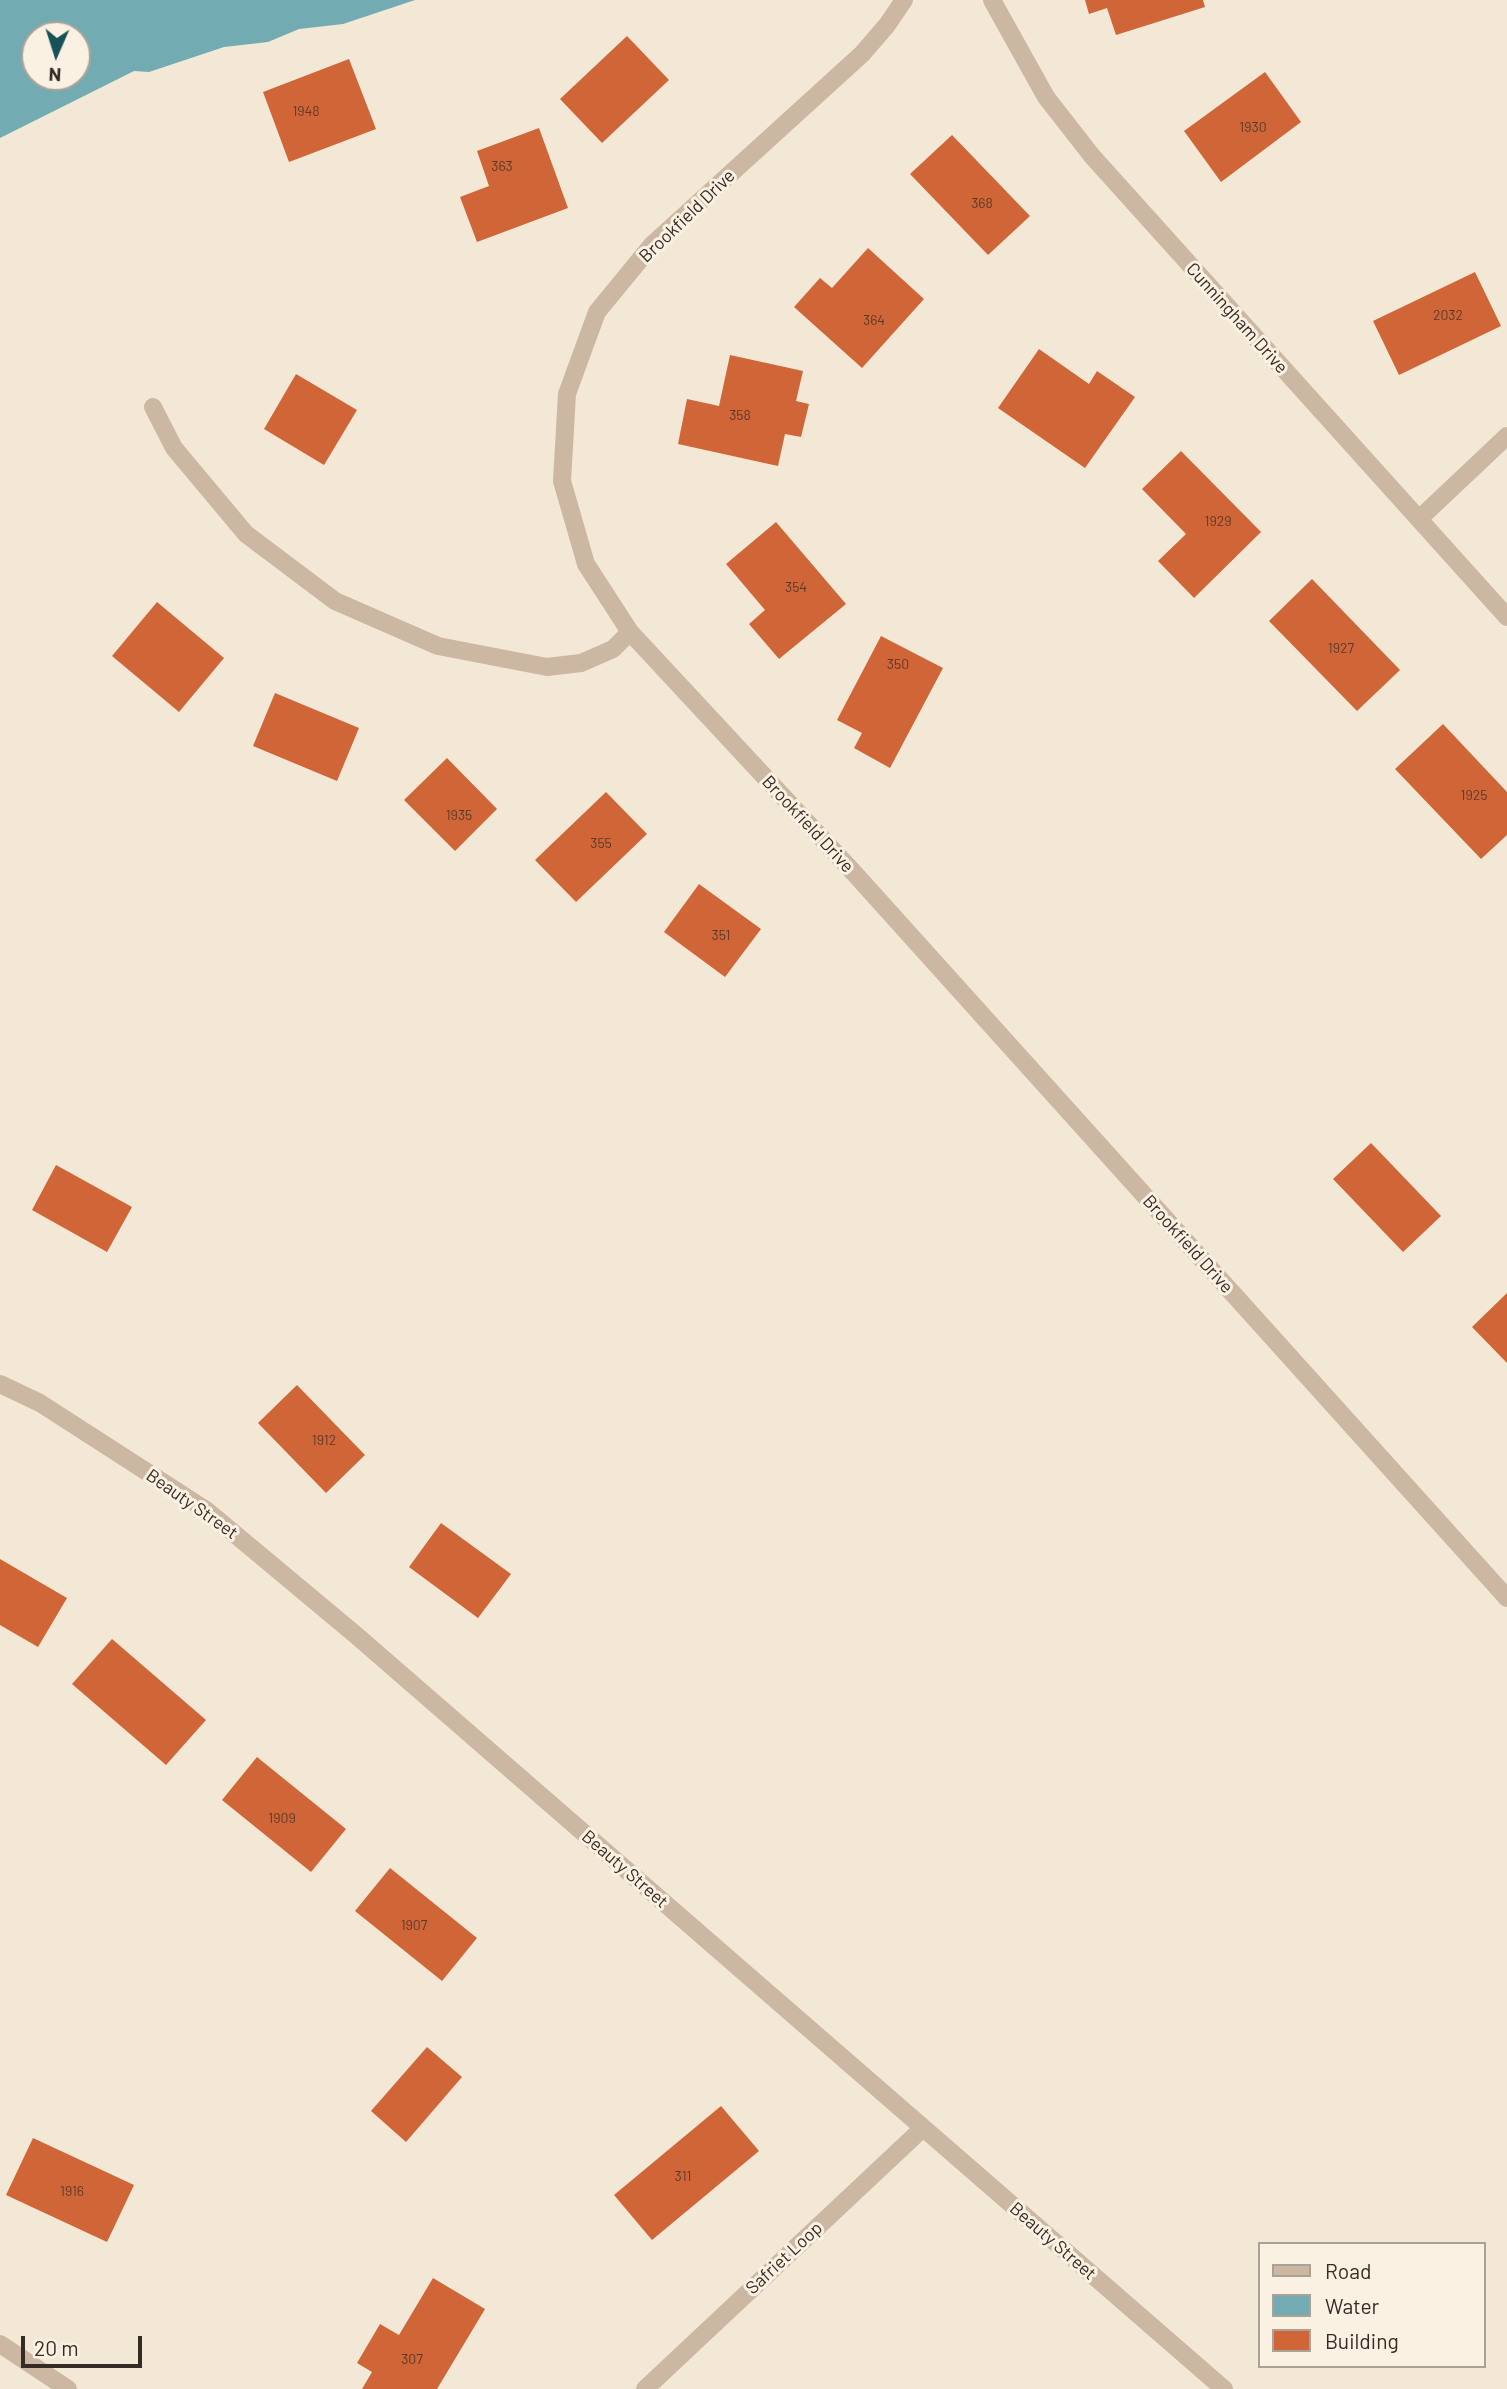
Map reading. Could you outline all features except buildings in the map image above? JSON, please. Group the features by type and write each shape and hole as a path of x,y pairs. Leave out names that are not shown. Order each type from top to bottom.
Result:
{"street":[{"name":"Brookfield Drive","path":"904,0 887,26 863,54 652,245 597,312 567,394 562,481 586,564 630,632 864,884 1507,1598"},
{"name":"Cunningham Drive","path":"992,0 1046,97 1092,156 1507,617"},
{"path":"153,407 174,448 246,534 335,601 438,646 547,667 581,663 612,649 630,632"},
{"path":"1419,519 1507,436"},
{"name":"Beauty Street","path":"0,1384 40,1403 206,1510 357,1636 1224,2389"},
{"name":"Safriet Loop","path":"645,2389 923,2128"},
{"path":"0,2344 68,2389"}],"water":[{"path":"0,0 415,0 343,24 299,29 268,42 224,47 149,72 134,71 0,138"}]}
